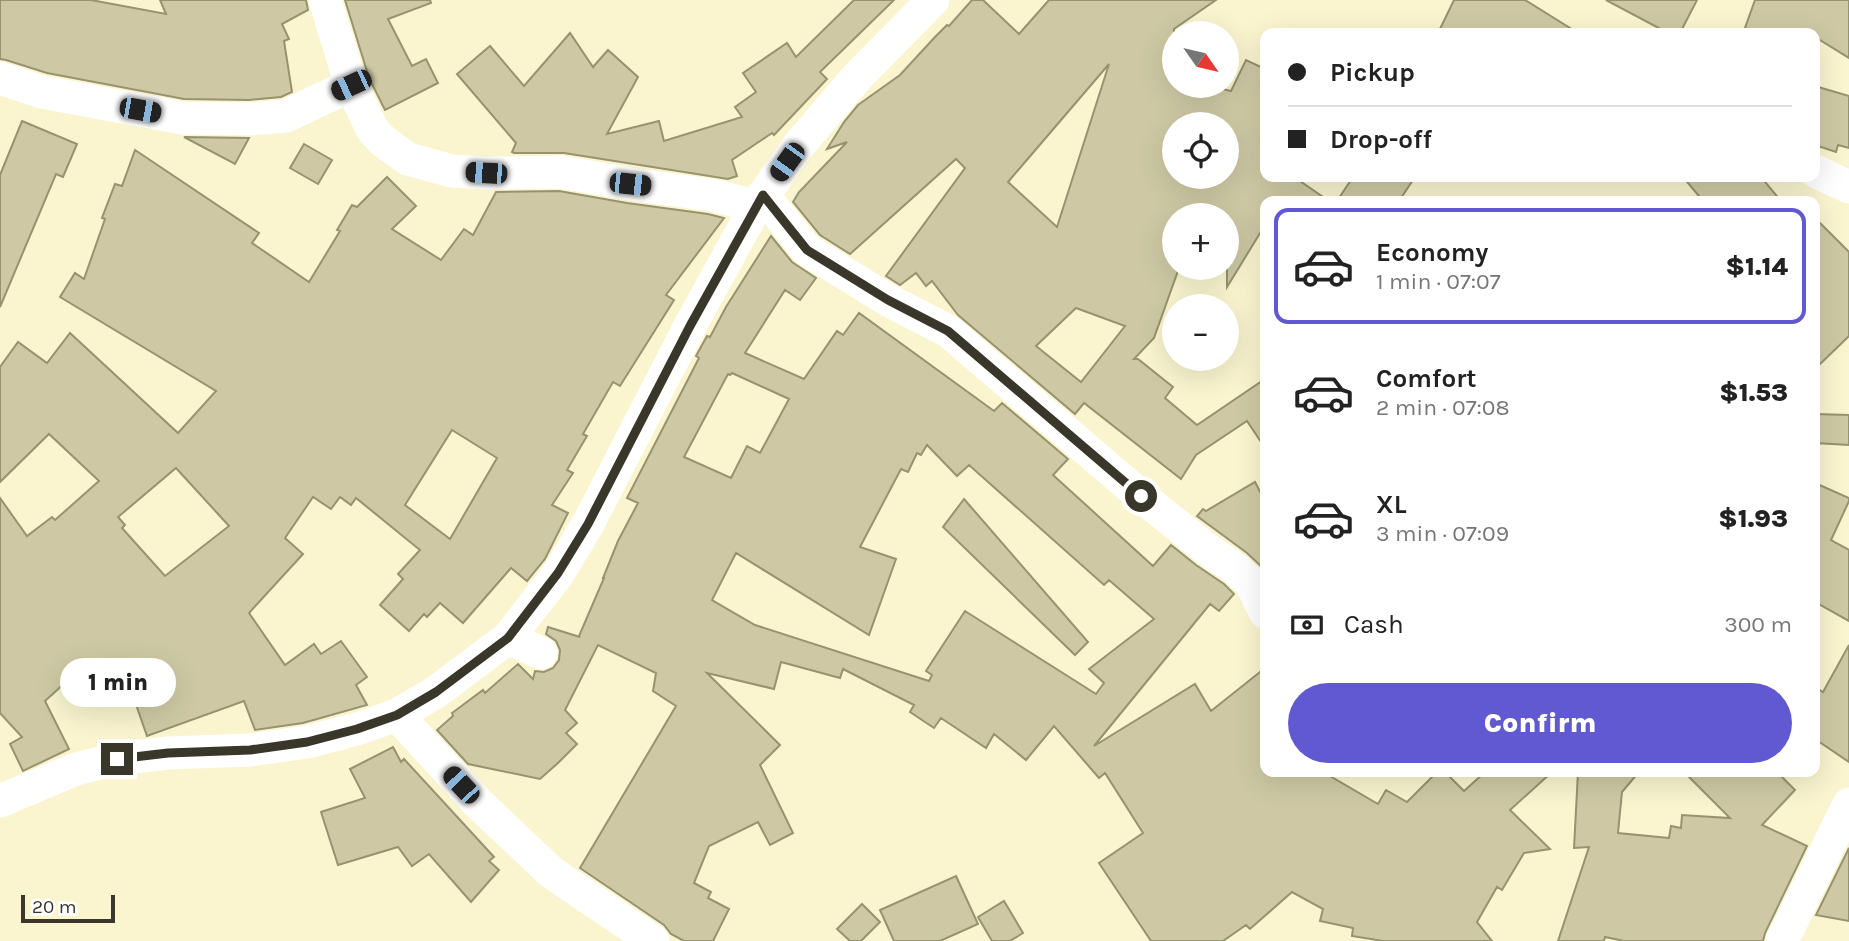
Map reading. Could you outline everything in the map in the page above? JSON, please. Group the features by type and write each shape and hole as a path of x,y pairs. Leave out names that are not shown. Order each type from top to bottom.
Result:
{"street":[{"path":"325,0 351,85 372,129 396,152 408,159 452,171 561,172 759,201 807,250 888,300 948,331 1141,496 1236,569 1251,583 1260,602"},
{"path":"0,801 76,769 117,759 168,753 250,750 307,742 357,729 397,715 436,692 508,638 558,573 588,524 690,326 759,201 799,145 925,3"},
{"path":"0,78 42,92 182,118 250,119 286,116 351,85"},
{"path":"1820,173 1849,187"},
{"path":"508,638 541,653"},
{"path":"397,715 478,803 551,872 653,941"},
{"path":"1782,941 1849,804"}],"building":[{"path":"0,0 91,0 166,14 160,0 306,0 308,10 282,24 289,39 284,41 292,92 281,97 249,100 184,99 47,73 0,59"},
{"path":"345,0 430,0 431,3 388,19 412,66 426,59 438,83 385,110 369,78"},
{"path":"854,0 894,0 820,72 827,79 774,135 772,133 732,160 737,176 728,179 564,153 514,153 512,152 516,143 457,74 490,46 524,86 570,33 593,67 608,50 638,77 607,134 659,121 664,141 742,117 735,107 756,92 743,73 787,43 796,57"},
{"path":"972,0 983,0 1019,34 1049,0 1216,0 1186,21 1162,21 1162,98 1239,98 1239,74 1246,60 1260,67 1260,182 1301,182 1322,196 1260,196 1260,233 1239,267 1239,203 1162,203 1162,280 1175,280 1170,294 1162,294 1162,316 1154,338 1134,359 1138,359 1173,387 1165,398 1197,425 1260,382 1260,440 1247,421 1196,455 1181,479 1084,403 1075,414 958,315 932,281 926,286 916,273 900,285 886,276 965,168 956,159 850,254 820,235 793,202 799,192 847,142 827,149 858,105 900,75","holes":["1109,64 1057,227 1008,182","1076,308 1125,326 1081,382 1036,346"]},
{"path":"1454,0 1525,0 1570,28 1440,28"},
{"path":"1606,0 1697,0 1683,28 1659,28"},
{"path":"1755,0 1849,0 1849,58 1820,40 1820,28 1745,28"},
{"path":"1820,87 1849,96 1849,148 1838,145 1836,152 1820,147"},
{"path":"22,121 77,144 63,177 56,174 0,307 0,175"},
{"path":"184,137 249,138 235,164"},
{"path":"304,144 332,160 318,184 290,168"},
{"path":"135,150 259,233 252,243 309,282 340,231 337,230 352,205 357,207 387,177 416,206 392,229 441,260 464,229 473,235 496,192 559,191 724,218 666,295 674,300 620,386 613,382 583,434 587,436 567,470 573,473 552,505 568,513 545,559 527,581 511,568 463,623 440,603 427,617 424,614 409,631 380,605 403,579 398,574 420,550 356,498 351,505 340,497 331,509 313,497 285,538 303,554 249,613 285,665 314,644 321,654 341,641 367,677 356,685 367,705 303,723 255,730 244,701 147,736 126,676 106,691 86,664 45,701 69,749 23,771 10,744 22,737 0,713 0,498 27,536 52,517 55,520 99,481 49,434 0,482 0,367 18,342 47,363 70,333 178,433 216,391 60,297 75,273 84,279 115,184 122,186","holes":["452,430 497,458 450,539 405,505","176,468 229,526 165,576 122,528 125,525 118,517"]},
{"path":"1350,182 1412,182 1402,196 1340,196"},
{"path":"1687,182 1765,182 1777,196 1699,196"},
{"path":"1820,223 1849,252 1849,336 1820,364"},
{"path":"771,236 792,262 816,278 800,300 785,290 745,353 804,379 837,331 843,335 859,313 994,411 1002,403 1068,459 1053,475 1153,566 1171,545 1234,594 1219,611 1210,604 1094,746 1195,684 1211,711 1260,672 1260,777 1332,777 1378,804 1386,790 1407,802 1432,777 1450,777 1464,791 1479,777 1546,777 1510,810 1550,849 1524,853 1502,890 1497,887 1477,922 1492,941 1383,941 1352,936 1353,928 1320,921 1323,909 1292,892 1250,929 1246,925 1223,941 1151,941 1099,863 1143,833 1105,773 1099,778 1054,726 1026,760 994,734 986,748 941,718 934,728 910,712 914,705 843,669 840,678 781,662 774,689 707,673 780,745 760,765 793,833 770,845 758,822 709,846 694,883 711,892 708,898 729,909 713,941 684,941 671,934 664,925 580,868 676,706 653,691 656,673 598,645 565,710 577,723 566,733 577,744 540,779 468,764 437,730 453,716 452,713 483,690 485,693 518,664 533,679 535,671 544,672 553,668 559,660 560,650 556,641 546,634 548,627 580,637 618,541 638,503 627,498 699,358 696,356 707,336 710,337","holes":["732,373 789,399 760,453 747,446 731,478 684,457 728,374","927,445 957,476 969,465 1104,585 1109,580 1154,619 1089,669 1104,683 1096,694 965,611 926,671 932,675 929,681 755,625 712,600 736,553 869,635 896,559 860,547 901,469 908,472 917,453 921,455"]},
{"path":"1820,414 1849,415 1849,445 1820,443"},
{"path":"1255,482 1260,492 1260,565 1197,516 1203,509 1206,511"},
{"path":"1820,485 1849,498 1831,540 1849,550 1849,621 1820,605"},
{"path":"964,499 1088,642 1075,655 943,527"},
{"path":"1849,645 1849,762 1820,742 1820,690 1823,692"},
{"path":"393,747 401,762 404,759 494,857 489,861 499,870 471,902 429,854 412,866 398,847 338,865 321,812 365,798 350,769"},
{"path":"1578,777 1635,777 1622,792 1618,833 1669,838 1671,826 1681,828 1682,815 1730,818 1689,777 1782,777 1795,790 1762,825 1807,846 1763,941 1624,941 1605,937 1604,941 1558,941 1589,847 1574,848"},
{"path":"1849,848 1849,921 1816,915"},
{"path":"956,876 978,924 940,941 894,941 880,910"},
{"path":"1004,901 1023,933 1010,941 992,941 978,917"},
{"path":"862,904 880,922 861,941 850,941 837,929"}],"route":[{"path":"117,759 168,753 250,750 307,742 357,729 397,715 436,692 508,638 558,573 588,524 690,326 763,195 807,250 888,300 948,331 1141,496"}]}
